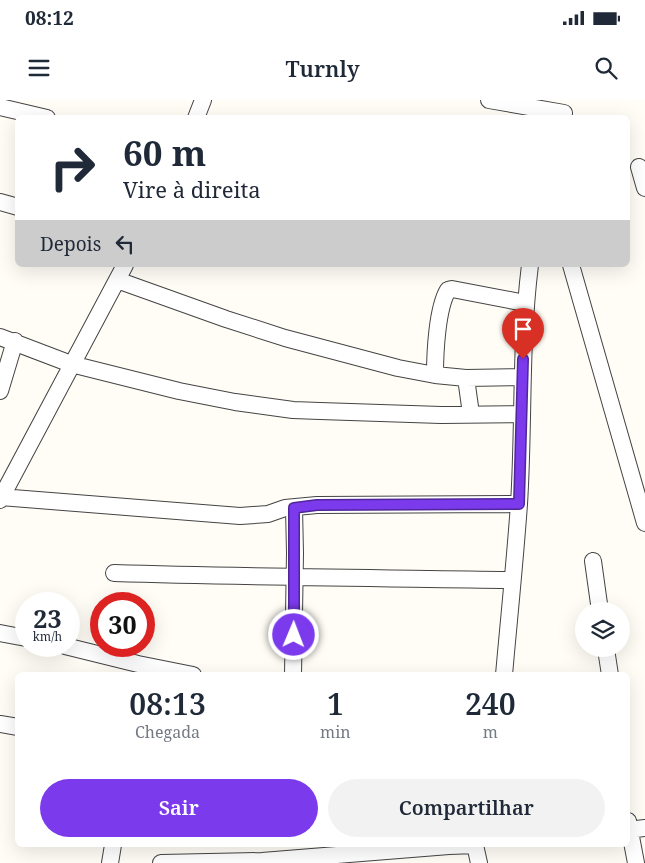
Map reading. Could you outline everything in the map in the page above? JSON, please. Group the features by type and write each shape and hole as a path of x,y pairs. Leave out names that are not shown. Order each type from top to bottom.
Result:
{"street":[{"path":"197,115 203,100"},
{"path":"489,100 564,110"},
{"path":"0,107 33,115"},
{"path":"637,168 645,188"},
{"path":"0,202 15,206"},
{"path":"124,267 1,498 240,516 268,514 284,508 317,505 519,504"},
{"path":"504,672 519,504 525,303 530,267"},
{"path":"572,267 645,523"},
{"path":"117,280 285,338 398,368 435,375 466,378 522,377"},
{"path":"435,375 440,319 448,290 452,289 525,303"},
{"path":"0,391 7,339 71,364 179,391 235,402 292,410 441,415 522,414"},
{"path":"466,378 471,414"},
{"path":"293,672 294,508"},
{"path":"593,561 599,602"},
{"path":"114,573 512,580"},
{"path":"0,633 15,636"},
{"path":"80,651 137,670 159,672"},
{"path":"607,657 610,672"},
{"path":"0,724 15,726"},
{"path":"632,827 636,863"},
{"path":"110,863 113,847"},
{"path":"262,862 266,847"},
{"path":"170,863 362,858 442,847"},
{"path":"476,847 479,863"}],"route":[{"path":"294,635 294,508 317,505 519,504 523,359"}]}
